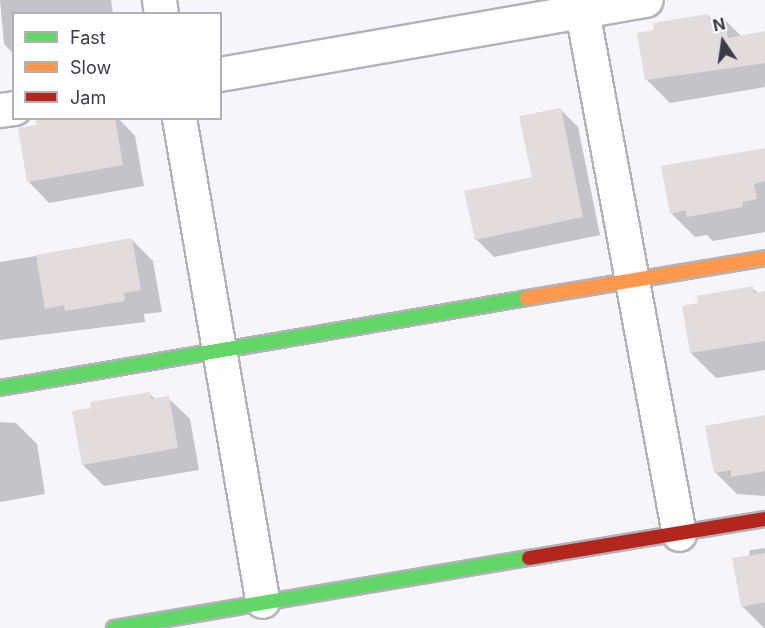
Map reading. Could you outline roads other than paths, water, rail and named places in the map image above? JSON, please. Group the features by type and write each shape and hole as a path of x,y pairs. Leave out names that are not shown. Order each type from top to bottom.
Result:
{"street":[{"path":"222,74 581,5 646,0"},
{"path":"581,5 679,534"},
{"path":"179,120 262,601"},
{"path":"0,388 765,258"},
{"path":"114,628 262,601 765,519"}]}
